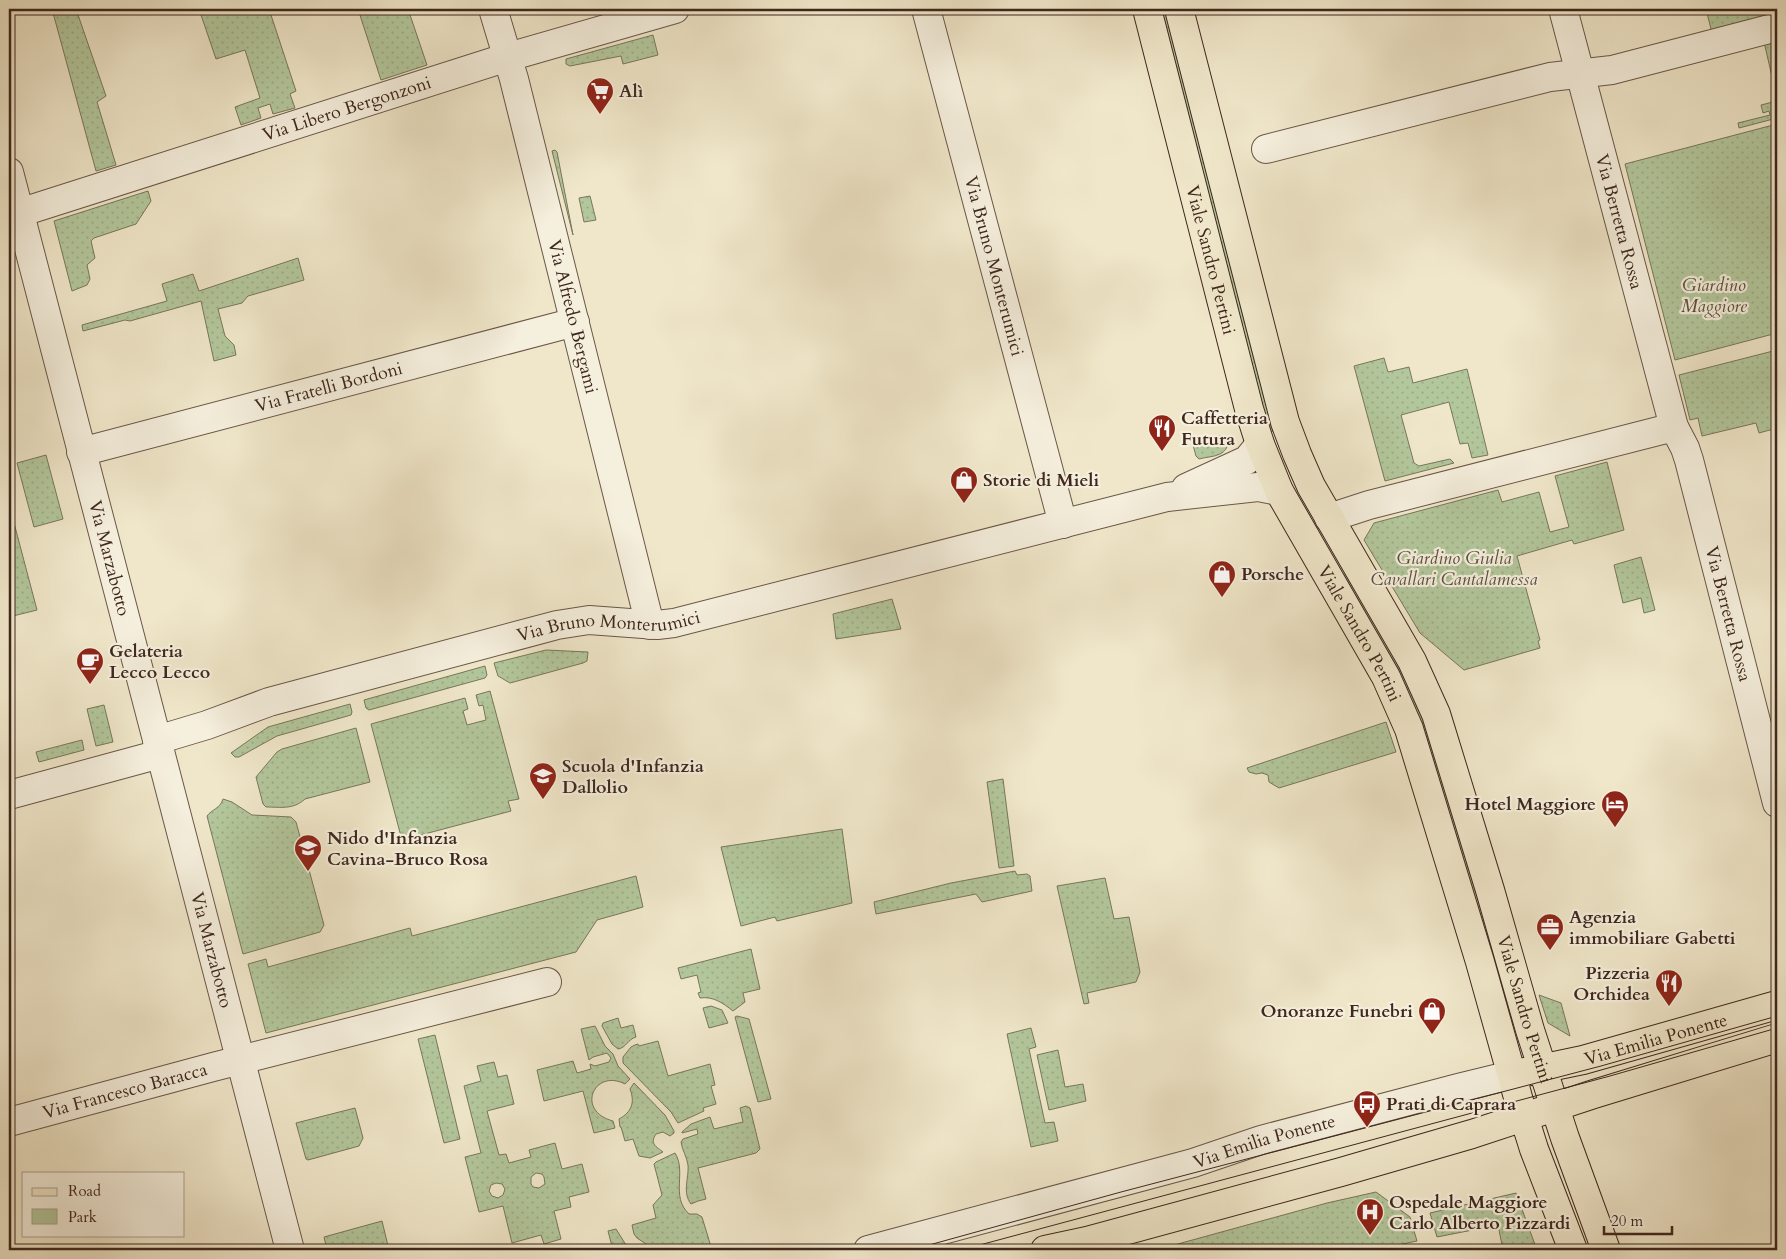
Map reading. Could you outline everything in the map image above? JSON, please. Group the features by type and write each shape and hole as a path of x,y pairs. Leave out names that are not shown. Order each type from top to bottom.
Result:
{"main road":[{"name":"Viale Sandro Pertini","path":"1147,9 1248,409 1260,444 1279,491 1386,677 1409,729 1524,1118 1573,1250"},
{"name":"Viale Sandro Pertini","path":"1179,9 1279,402 1304,472 1328,518 1412,661 1436,714 1555,1107 1606,1250"},
{"name":"Via Emilia Ponente","path":"1512,1075 1583,1060 1777,1005"},
{"name":"Via Emilia Ponente","path":"1045,1250 1087,1241 1340,1172 1524,1118 1777,1038"}],"street":[{"name":"Via Alfredo Bergami","path":"493,9 508,57 650,625"},
{"name":"Via Libero Bergonzoni","path":"19,213 508,57 676,9"},
{"name":"Via Bruno Monterumici","path":"926,9 1062,524"},
{"name":"Via Berretta Rossa","path":"1563,9 1674,427 1689,460 1777,803"},
{"path":"1266,149 1550,77 1612,70 1777,27"},
{"name":"Via Marzabotto","path":"9,172 290,1250"},
{"name":"Via Fratelli Bordoni","path":"81,452 575,322"},
{"path":"1328,518 1370,505 1674,427"},
{"name":"Via Bruno Monterumici","path":"1166,497 1247,460 1260,444"},
{"name":"Via Bruno Monterumici","path":"9,795 158,747 207,725 269,702 557,625 589,620 665,625 1166,497 1258,487 1279,491"},
{"path":"241,1060 547,982"},
{"name":"Via Francesco Baracca","path":"9,1122 241,1060"},
{"name":"Via Emilia Ponente","path":"868,1250 1193,1163 1261,1140 1512,1075"}],"green space":[{"path":"52,9 76,9 106,96 97,102 116,165 96,171"},
{"path":"199,9 269,9 296,91 290,94 295,108 273,114 270,104 258,108 261,118 241,125 235,107 260,98 245,50 216,59"},
{"path":"358,9 408,9 427,65 381,80"},
{"path":"1160,9 1165,9 1273,431 1269,433"},
{"path":"1706,9 1726,9 1728,12 1739,9 1777,9 1777,16 1712,33"},
{"path":"653,35 658,55 623,64 621,56 570,66 566,64 566,59"},
{"path":"1777,39 1777,98 1764,42"},
{"path":"1777,101 1777,118 1739,128 1738,123 1770,115 1769,111 1763,113 1761,105"},
{"name":"Giardino Maggiore","path":"1777,124 1777,333 1675,360 1625,164"},
{"path":"555,150 557,152 573,235 552,151"},
{"path":"148,191 151,201 136,224 94,238 91,241 95,258 87,265 90,279 87,285 72,291 54,221"},
{"path":"590,196 596,220 584,222 579,198"},
{"path":"298,258 304,280 248,296 242,303 218,309 225,336 234,345 236,355 214,361 201,301 130,321 125,320 83,331 82,325 167,301 162,284 193,274 199,291"},
{"path":"1777,350 1777,428 1759,433 1756,423 1702,436 1698,418 1690,420 1679,375"},
{"path":"1384,358 1388,372 1409,367 1413,383 1467,369 1488,455 1472,458 1468,443 1460,444 1449,402 1401,415 1414,463 1419,466 1450,459 1454,463 1385,481 1354,366"},
{"path":"1219,436 1227,441 1227,447 1223,452 1215,456 1199,459 1196,456 1193,445 1195,442"},
{"path":"46,455 63,519 34,527 17,463"},
{"name":"Giardino Giulia Cavallari Cantalamessa","path":"1607,462 1624,530 1574,544 1572,540 1517,556 1540,640 1538,641 1540,648 1464,670 1420,633 1364,540 1374,523 1498,490 1502,502 1539,492 1550,532 1569,527 1555,476"},
{"path":"9,504 37,610 9,617"},
{"path":"1641,557 1655,610 1644,613 1641,598 1623,603 1614,565"},
{"path":"1346,574 1404,673 1426,723 1515,1022 1511,1023 1342,577"},
{"path":"892,599 901,629 836,639 833,614"},
{"path":"546,650 588,652 587,661 510,683 498,676 494,663"},
{"path":"485,666 487,675 485,678 369,710 366,708 364,700"},
{"path":"490,691 519,799 508,801 511,811 402,840 371,724 465,698 468,709 463,711 467,725 486,720 483,705 479,706 476,695"},
{"path":"350,704 351,715 277,736 239,757 235,757 231,753 268,727"},
{"path":"104,705 113,742 96,746 87,709"},
{"path":"1386,722 1396,752 1279,788 1269,782 1268,775 1249,772 1247,768"},
{"path":"356,728 370,782 305,799 296,805 266,807 263,804 256,777 277,752"},
{"path":"82,740 84,750 39,762 36,752"},
{"path":"1003,779 1014,866 999,868 987,782"},
{"path":"223,799 232,802 252,815 291,817 296,822 324,925 320,932 243,954 207,816 220,805"},
{"path":"842,829 852,903 777,921 775,917 741,926 721,847"},
{"path":"1015,871 1017,875 1027,874 1030,876 1032,891 982,902 976,894 876,914 874,902 951,883"},
{"path":"636,876 643,907 597,920 576,952 266,1033 248,964 266,959 268,967 410,928 412,936"},
{"path":"1105,878 1114,919 1129,917 1140,972 1136,982 1087,993 1089,1003 1084,1004 1057,886"},
{"path":"751,949 760,989 743,993 745,1002 733,1011 714,999 700,998 698,993 701,992 697,975 681,979 678,968"},
{"path":"1539,995 1561,1003 1570,1036 1548,1023"},
{"path":"711,1006 722,1010 728,1023 709,1028 703,1008"},
{"path":"735,1017 749,1019 771,1099 758,1102"},
{"path":"618,1018 621,1028 633,1025 636,1037 618,1049 612,1044 602,1026 603,1023"},
{"path":"595,1026 605,1046 613,1054 618,1066 630,1079 625,1084 614,1081 605,1082 598,1086 593,1093 594,1109 601,1116 613,1121 615,1128 594,1133 583,1091 544,1101 537,1070 573,1061 577,1073 591,1069 590,1064 595,1066 609,1062 611,1058 607,1053 589,1060 581,1029"},
{"path":"1031,1028 1036,1047 1029,1049 1045,1123 1054,1122 1058,1141 1031,1147 1007,1034"},
{"path":"435,1035 460,1139 444,1143 418,1039"},
{"path":"658,1041 668,1076 710,1064 715,1085 711,1086 716,1104 703,1108 704,1111 678,1123 671,1112 623,1063 623,1057 631,1047"},
{"path":"1058,1050 1065,1087 1083,1084 1086,1101 1049,1110 1037,1055"},
{"path":"494,1062 498,1077 507,1075 514,1104 487,1111 499,1155 506,1154 509,1163 531,1157 529,1150 555,1143 562,1169 582,1164 589,1192 569,1197 571,1207 554,1211 561,1239 544,1244 541,1235 512,1243 503,1206 479,1212 465,1157 481,1153 464,1086 481,1081 477,1066","holes":["536,1173 542,1174 544,1177 545,1184 539,1188 533,1187 531,1184 531,1177","496,1183 502,1184 505,1189 503,1195 498,1198 492,1196 489,1191 491,1185"]},
{"path":"634,1083 665,1115 674,1131 670,1136 663,1132 656,1134 653,1140 654,1143 663,1152 650,1158 639,1156 633,1139 625,1141 620,1127 619,1119 630,1110 632,1098 630,1089"},
{"path":"746,1106 750,1108 760,1149 756,1153 698,1168 706,1199 691,1204 686,1190 688,1165 681,1142 683,1139 698,1134 697,1129 682,1132 691,1124 710,1117 714,1129 743,1122 740,1108"},
{"path":"355,1108 363,1138 359,1146 306,1159 296,1123"},
{"path":"675,1153 680,1168 680,1200 689,1214 697,1214 702,1217 712,1250 655,1250 634,1234 632,1225 656,1218 653,1205 662,1195 654,1164"},
{"name":"Ospedale Maggiore Carlo Alberto Pizzardi","path":"1376,1192 1410,1217 1417,1241 1393,1246 1394,1250 1156,1250 1327,1203"},
{"path":"1516,1193 1537,1250 1503,1250 1498,1225 1437,1237 1430,1213"},
{"path":"382,1221 389,1250 327,1250 324,1237"},
{"path":"616,1229 626,1245 632,1250 613,1250 608,1231"}],"tram line":[{"path":"911,1250 1121,1192 1601,1066 1777,1016"},
{"path":"961,1250 1610,1076 1777,1028"}],"place":[{"name":"Alì","path":"600,115"},
{"name":"Caffetteria Futura","path":"1162,452"},
{"name":"Storie di Mieli","path":"964,504"},
{"name":"Porsche","path":"1222,598"},
{"name":"Gelateria Lecco Lecco","path":"90,685"},
{"name":"Scuola d'Infanzia Dallolio","path":"543,800"},
{"name":"Hotel Maggiore","path":"1615,828"},
{"name":"Nido d'Infanzia Cavina-Bruco Rosa","path":"308,872"},
{"name":"Agenzia immobiliare Gabetti","path":"1550,951"},
{"name":"Pizzeria Orchidea","path":"1669,1007"},
{"name":"Onoranze Funebri","path":"1432,1035"},
{"name":"Prati di Caprara","path":"1367,1128"},
{"name":"Ospedale Maggiore Carlo Alberto Pizzardi","path":"1370,1236"}]}
